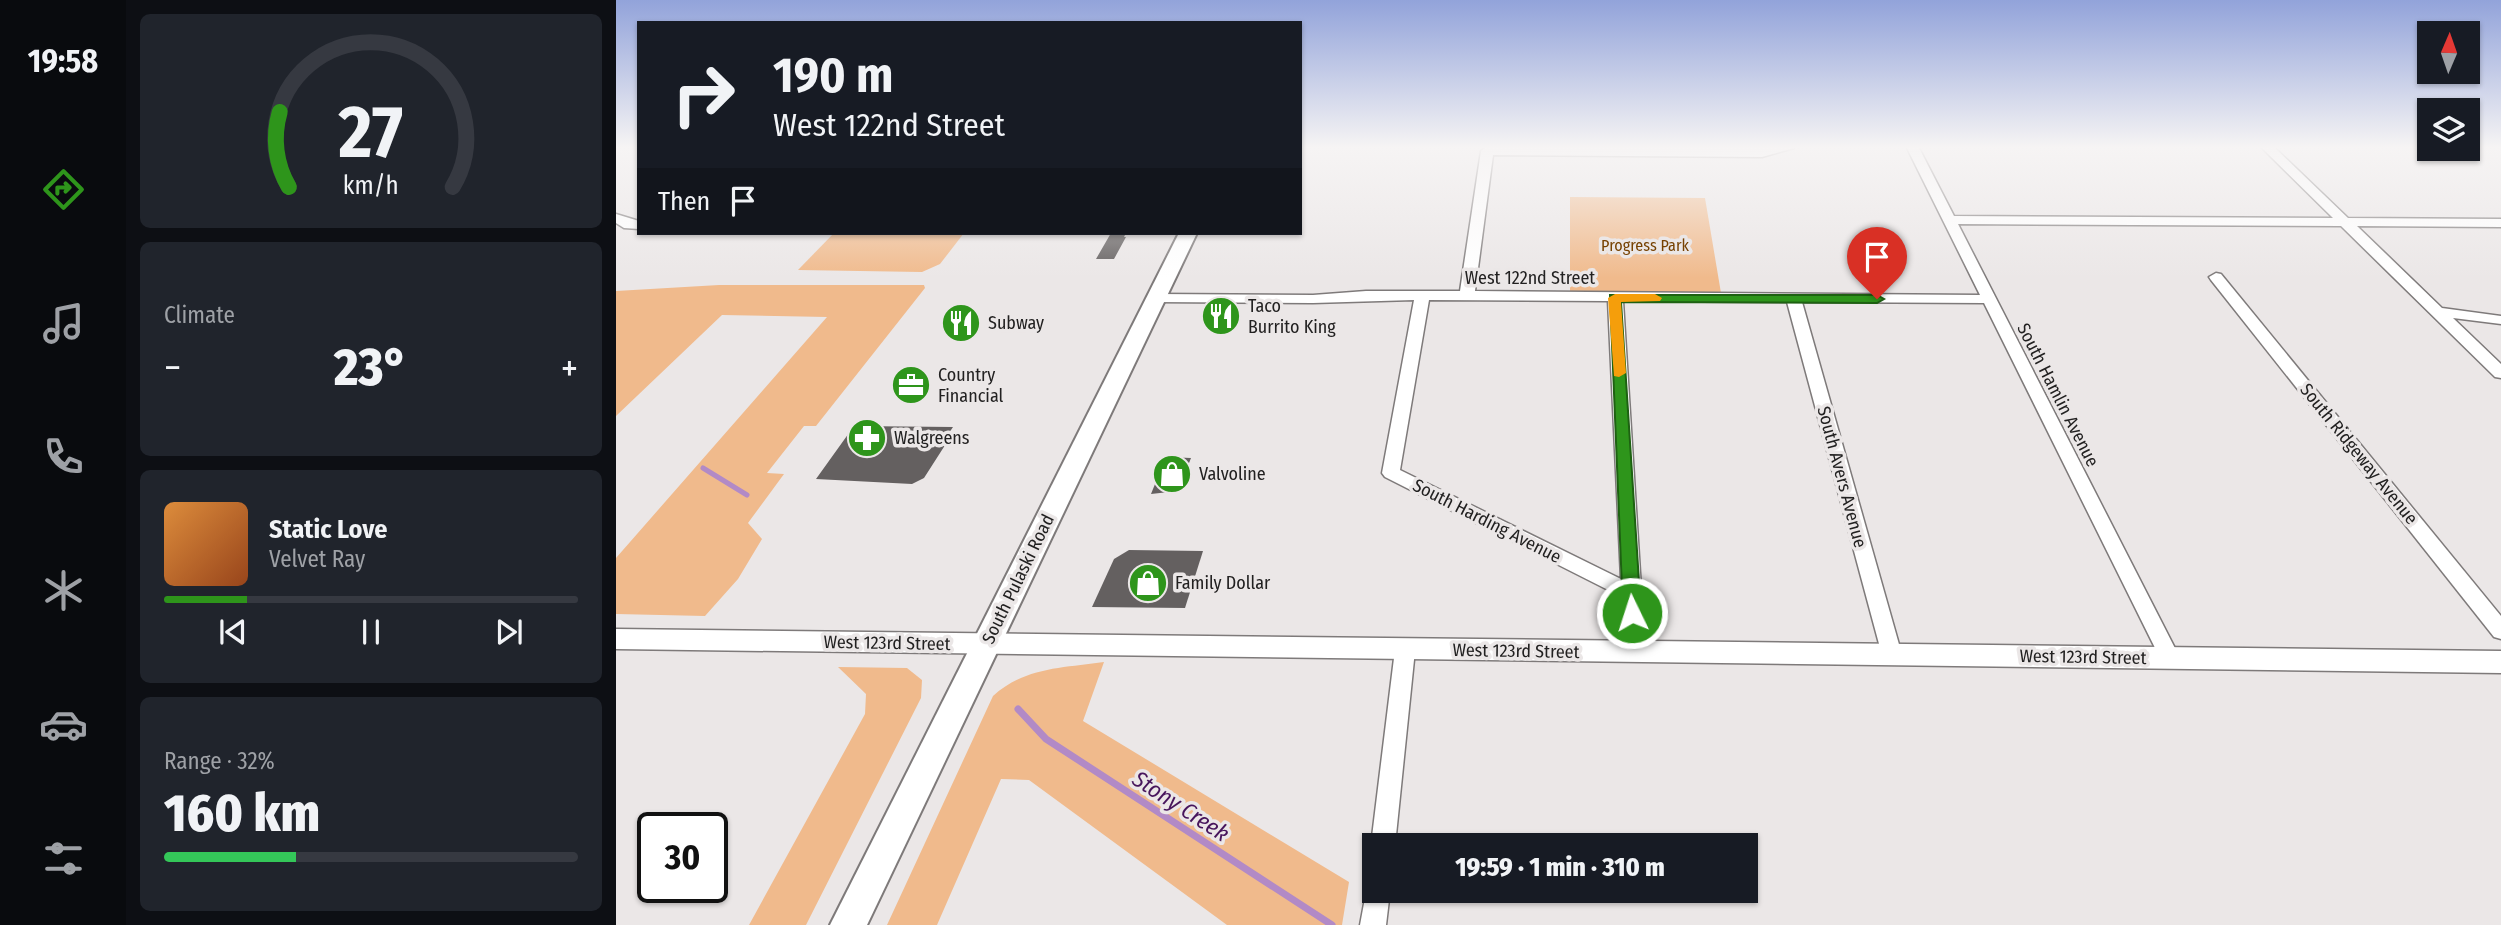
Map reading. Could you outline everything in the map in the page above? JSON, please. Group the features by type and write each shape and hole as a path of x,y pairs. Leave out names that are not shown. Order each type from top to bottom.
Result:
{"main road":[{"name":"South Pulaski Road","path":"848,925 1187,235"}],"street":[{"path":"1467,296 1481,191"},
{"name":"South Hamlin Avenue","path":"1935,191 2170,659"},
{"path":"2313,191 2501,373"},
{"path":"616,218 634,225"},
{"path":"1950,220 2501,223"},
{"name":"South Ridgeway Avenue","path":"2216,277 2501,631"},
{"name":"South Harding Avenue","path":"1422,296 1391,473 1631,593"},
{"name":"West 122nd Street","path":"1156,298 1467,296 1988,299"},
{"path":"1615,298 1635,652"},
{"name":"South Avers Avenue","path":"1793,298 1892,655"},
{"path":"2439,312 2501,320"},
{"name":"West 123rd Street","path":"616,639 2501,662"},
{"path":"1384,833 1405,650"},
{"path":"1373,925 1376,903"}],"green space":[{"name":"Progress Park","path":"1570,197 1705,198 1721,293 1570,292"},
{"path":"832,235 962,235 940,264 922,272 798,270"},
{"path":"719,285 924,285 925,288 816,426 804,426 767,473 784,474 748,523 762,539 738,579 705,616 616,614 616,558 827,317 722,315 616,416 616,291"},
{"path":"1104,662 1083,721 1349,882 1342,925 1227,925 1029,780 1001,779 937,925 887,925 993,696 1005,686 1031,674"},
{"path":"838,667 907,668 922,680 921,698 806,925 749,925 865,714 866,694"}],"building":[{"path":"1110,235 1125,235 1114,259 1096,259"},
{"name":"Walgreens","path":"854,426 953,427 945,439 949,439 924,478 912,484 816,479"},
{"name":"Valvoline","path":"1166,457 1191,458 1178,491 1151,494"},
{"name":"Family Dollar","path":"1129,550 1203,551 1185,608 1092,607 1114,559"}],"waterway":[{"name":"Stony Creek","path":"703,468 747,495"},
{"name":"Stony Creek","path":"1018,709 1046,739 1332,925"}],"slow traffic":[{"path":"1619,373 1615,298 1655,298"}],"place":[{"name":"Taco Burrito King","path":"1221,316"},
{"name":"Subway","path":"961,323"},
{"name":"Country Financial","path":"911,385"},
{"name":"Walgreens","path":"867,438"},
{"name":"Valvoline","path":"1172,474"},
{"name":"Family Dollar","path":"1148,583"}],"route":[{"path":"1632,613 1615,298 1877,299"}]}
